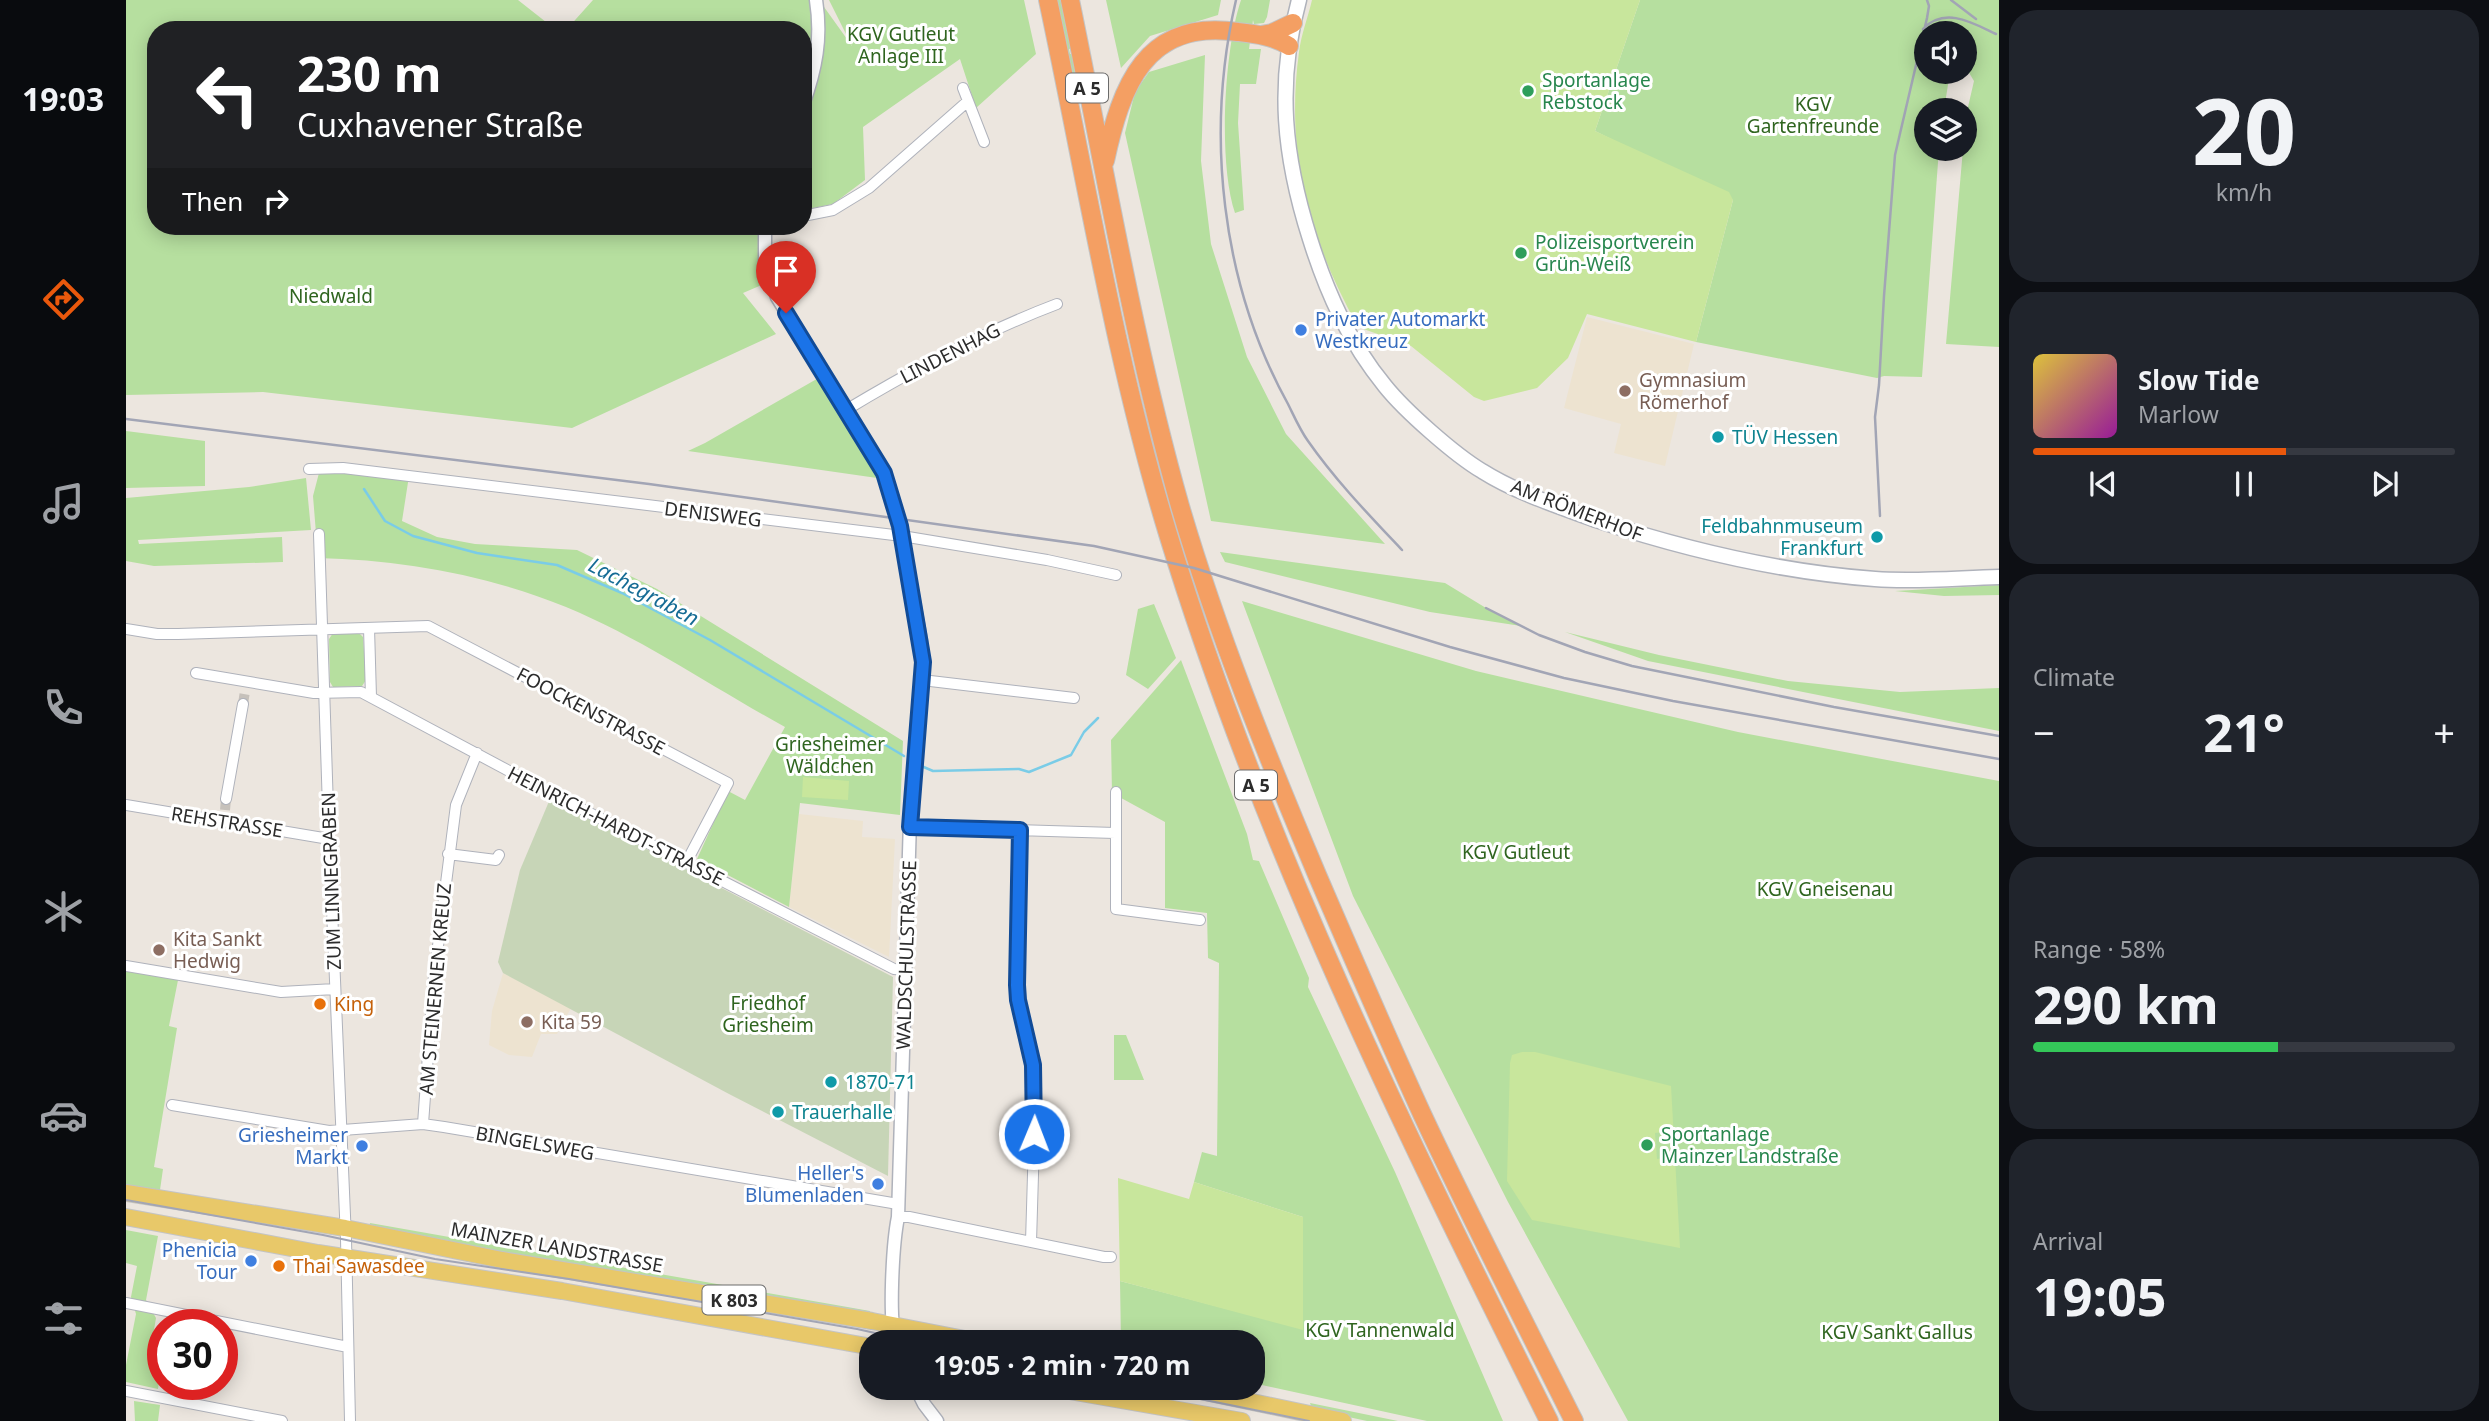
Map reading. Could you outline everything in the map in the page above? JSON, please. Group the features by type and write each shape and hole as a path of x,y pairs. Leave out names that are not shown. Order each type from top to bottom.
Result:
{"highway":[{"name":"A 5","path":"1048,0 1129,388 1163,517 1208,655 1256,785 1333,969 1408,1134 1549,1421"},
{"name":"A 5","path":"1071,2 1142,346 1180,505 1226,645 1294,820 1424,1118 1574,1421"},
{"path":"1261,35 1293,23"},
{"path":"1104,168 1122,97 1138,68 1153,52 1177,37 1201,31 1261,35 1289,46"}],"main road":[{"name":"AM RÖMERHOF","path":"1299,0 1289,46 1284,114 1288,159 1305,223 1325,287 1349,336 1386,388 1422,422 1482,471 1535,498 1662,541 1796,572 1877,579 1999,577"},
{"name":"MAINZER LANDSTRASSE","path":"126,1192 345,1228 502,1260 920,1330"},
{"name":"K 803","path":"126,1217 346,1257 658,1307 859,1345"},
{"path":"1133,1400 1242,1421"},
{"path":"1243,1400 1343,1421"}],"street":[{"path":"812,76 818,57 816,0"},
{"path":"963,88 984,142"},
{"path":"812,214 833,210 869,188 968,101"},
{"name":"WALDSCHULSTRASSE","path":"765,235 765,262 777,297 884,473 902,536 921,641 922,680 910,827 893,1330"},
{"name":"LINDENHAG","path":"846,410 919,367 1022,317 1058,304"},
{"name":"DENISWEG","path":"309,469 366,471 902,536 1047,560 1116,575"},
{"name":"ZUM LINNEGRABEN","path":"319,534 350,1421"},
{"name":"FOOCKENSTRASSE","path":"126,629 178,634 428,626 728,783 687,861"},
{"path":"369,628 371,697"},
{"name":"HEINRICH-HARDT-STRASSE","path":"196,673 246,686 324,693 361,692 894,969 906,970"},
{"path":"922,680 1074,698"},
{"path":"226,799 243,704"},
{"name":"AM STEINERNEN KREUZ","path":"423,1124 433,985 448,854 456,805 477,753"},
{"path":"1116,792 1116,909 1200,920"},
{"name":"REHSTRASSE","path":"126,805 224,816 328,839"},
{"path":"910,827 1115,833"},
{"path":"1020,830 1017,985 1033,1065 1031,1242"},
{"path":"448,854 496,860 499,855"},
{"path":"126,966 281,992 335,989"},
{"name":"BINGELSWEG","path":"172,1105 316,1129 341,1130 423,1124 898,1210 909,1217 1111,1257"},
{"path":"126,1303 348,1347"},
{"path":"126,1391 282,1421"},
{"path":"922,1400 936,1419"},
{"path":"930,1400 936,1419"}],"shaded area":[{"name":"Gymnasium Römerhof","path":"1587,317 1694,344 1665,466 1614,453 1621,424 1564,408"},
{"path":"799,814 863,821 862,837 895,839 889,957 789,907"},
{"name":"Kita 59","path":"503,973 571,1008 557,1034 541,1034 532,1057 509,1055 489,1045 492,1011"}],"green space":[{"name":"Niedwald","path":"126,0 518,0 545,21 147,21 147,235 768,235 773,280 743,293 776,334 572,428 263,392 126,395"},
{"name":"Niedwald","path":"593,0 819,0 852,46 829,0 1024,0 1036,54 976,108 960,59 863,127 865,180 833,204 812,208 812,21 574,21"},
{"path":"1057,0 1062,0 1072,48 1069,49 1070,54 1073,54 1082,95 1076,94"},
{"path":"1106,0 1221,0 1218,15 1150,36 1121,68"},
{"path":"1241,0 1270,0 1264,23 1254,24 1253,20 1249,49 1261,49 1256,84 1240,84 1238,123 1244,210 1235,213 1226,166 1225,106 1230,47"},
{"name":"Polizeisportverein Grün-Weiß","path":"1312,0 1640,0 1595,131 1729,192 1733,200 1696,342 1587,314 1568,358 1537,388 1484,401 1474,397 1411,346 1358,327 1326,261 1314,228 1299,161 1295,126 1296,90 1300,46"},
{"name":"KGV Gartenfreunde","path":"1640,0 1999,0 1999,347 1946,344 1962,161 1977,161 1977,98 1970,98 1973,84 1977,84 1977,21 1914,21 1914,84 1948,84 1946,98 1914,98 1914,161 1938,161 1922,377 1877,378 1696,342 1733,200 1595,131"},
{"path":"1205,55 1201,161 1211,244 1247,357 1286,434 1385,544 1211,521 1125,133 1135,92 1149,72"},
{"path":"822,376 884,479 688,451 705,443"},
{"path":"126,431 205,441 205,486 126,488"},
{"name":"Griesheimer Wäldchen","path":"365,467 409,476 402,521 437,537 475,544 577,550 657,589 903,741 900,815 800,803 789,907 697,859 728,791 745,800 785,727 622,634 536,596 444,571 381,562 318,558 313,496 319,473"},
{"path":"306,478 311,530 138,540 139,544 282,537 283,562 154,566 126,561 126,498 249,487"},
{"path":"1220,552 1445,583 1521,626 1430,612 1225,562"},
{"path":"1999,585 1999,595 1944,596 1895,591"},
{"path":"1242,601 1476,671 1738,732 1999,781 1999,1421 1628,1421 1508,1202 1353,896"},
{"path":"1154,604 1176,658 1148,689 1126,675 1138,609"},
{"path":"358,632 363,637 366,680 362,686 333,687 330,682 329,639 333,633"},
{"path":"1565,632 1659,655 1788,681 1900,692 1999,688 1999,731 1648,661"},
{"name":"KGV Tannenwald","path":"1181,660 1247,834 1253,860 1259,861 1309,978 1308,987 1395,1172 1503,1421 1427,1421 1265,1386 1265,1330 1121,1330 1120,1281 1303,1329 1303,1217 1194,1182 1202,1152 1217,1156 1219,963 1208,958 1207,913 1165,908 1165,822 1112,793 1111,740"},
{"path":"803,777 849,781 848,800 802,797"},
{"name":"Friedhof Griesheim","path":"550,799 893,977 888,1176 503,973 498,962 520,870"},
{"path":"126,966 179,975 169,1026 177,1028 154,1167 163,1169 159,1197 126,1193"},
{"path":"1114,1035 1126,1035 1144,1080 1114,1080"},
{"path":"1535,1052 1671,1086 1680,1248 1532,1220 1507,1181 1512,1055","holes":["1671,1131 1673,1157 1657,1159 1655,1133"]},
{"path":"1118,1178 1189,1199 1194,1182 1303,1217 1303,1330 1120,1281"},
{"path":"370,1223 870,1311 869,1316 514,1256 369,1227"},
{"path":"126,1230 158,1236 146,1300 151,1309 147,1309 147,1387 126,1382 126,1365 136,1314 131,1297 137,1266 126,1263"},
{"path":"134,1401 160,1405 158,1421 135,1421"},
{"path":"1310,1403 1398,1421 1367,1421 1316,1410"}],"waterway":[{"name":"Lachegraben","path":"364,489 385,521 413,536 477,553 557,565 622,593 710,640 904,756"},
{"name":"Lachegraben","path":"919,765 933,771 1019,769 1029,772 1071,755 1084,732 1098,718"}],"tunnel":[{"path":"243,704 245,691"},
{"path":"225,810 226,799"}],"tram line":[{"path":"126,1200 323,1235 435,1259 569,1279 862,1330"},
{"path":"1205,1400 1309,1421"}],"railway":[{"path":"1236,0 1227,51 1221,155 1225,207 1247,309 1265,357 1305,437 1341,484 1402,550"},
{"path":"1880,516 1875,417 1895,155 1927,18 1927,0"},
{"path":"1951,0 1976,19"},
{"path":"1935,21 1950,18 1966,21"},
{"path":"1977,26 1996,34"},
{"path":"126,419 649,484 1094,546 1194,568 1450,647 1564,678 1673,701 1999,759"},
{"path":"1486,608 1539,635 1632,666 1834,707 1999,736"}],"place":[{"name":"Sportanlage Rebstock","path":"1528,91"},
{"name":"Polizeisportverein Grün-Weiß","path":"1521,253"},
{"name":"Privater Automarkt Westkreuz","path":"1301,330"},
{"name":"Gymnasium Römerhof","path":"1625,391"},
{"name":"TÜV Hessen","path":"1718,437"},
{"name":"Feldbahnmuseum Frankfurt","path":"1877,537"},
{"name":"Kita Sankt Hedwig","path":"159,950"},
{"name":"King","path":"320,1004"},
{"name":"Kita 59","path":"527,1022"},
{"name":"1870-71","path":"831,1082"},
{"name":"Trauerhalle","path":"778,1112"},
{"name":"Sportanlage Mainzer Landstraße","path":"1647,1145"},
{"name":"Griesheimer Markt","path":"362,1146"},
{"name":"Heller's Blumenladen","path":"878,1184"},
{"name":"Phenicia Tour","path":"251,1261"},
{"name":"Thai Sawasdee","path":"279,1266"}],"route":[{"path":"786,313 884,473 900,526 923,662 910,827 1020,830 1017,985 1033,1065 1034,1134"}],"park label":[{"name":"KGV Gutleut Anlage III","path":"901,45"},
{"name":"KGV Gutleut","path":"1516,852"},
{"name":"KGV Gneisenau","path":"1825,889"},
{"name":"KGV Sankt Gallus","path":"1897,1332"}]}
